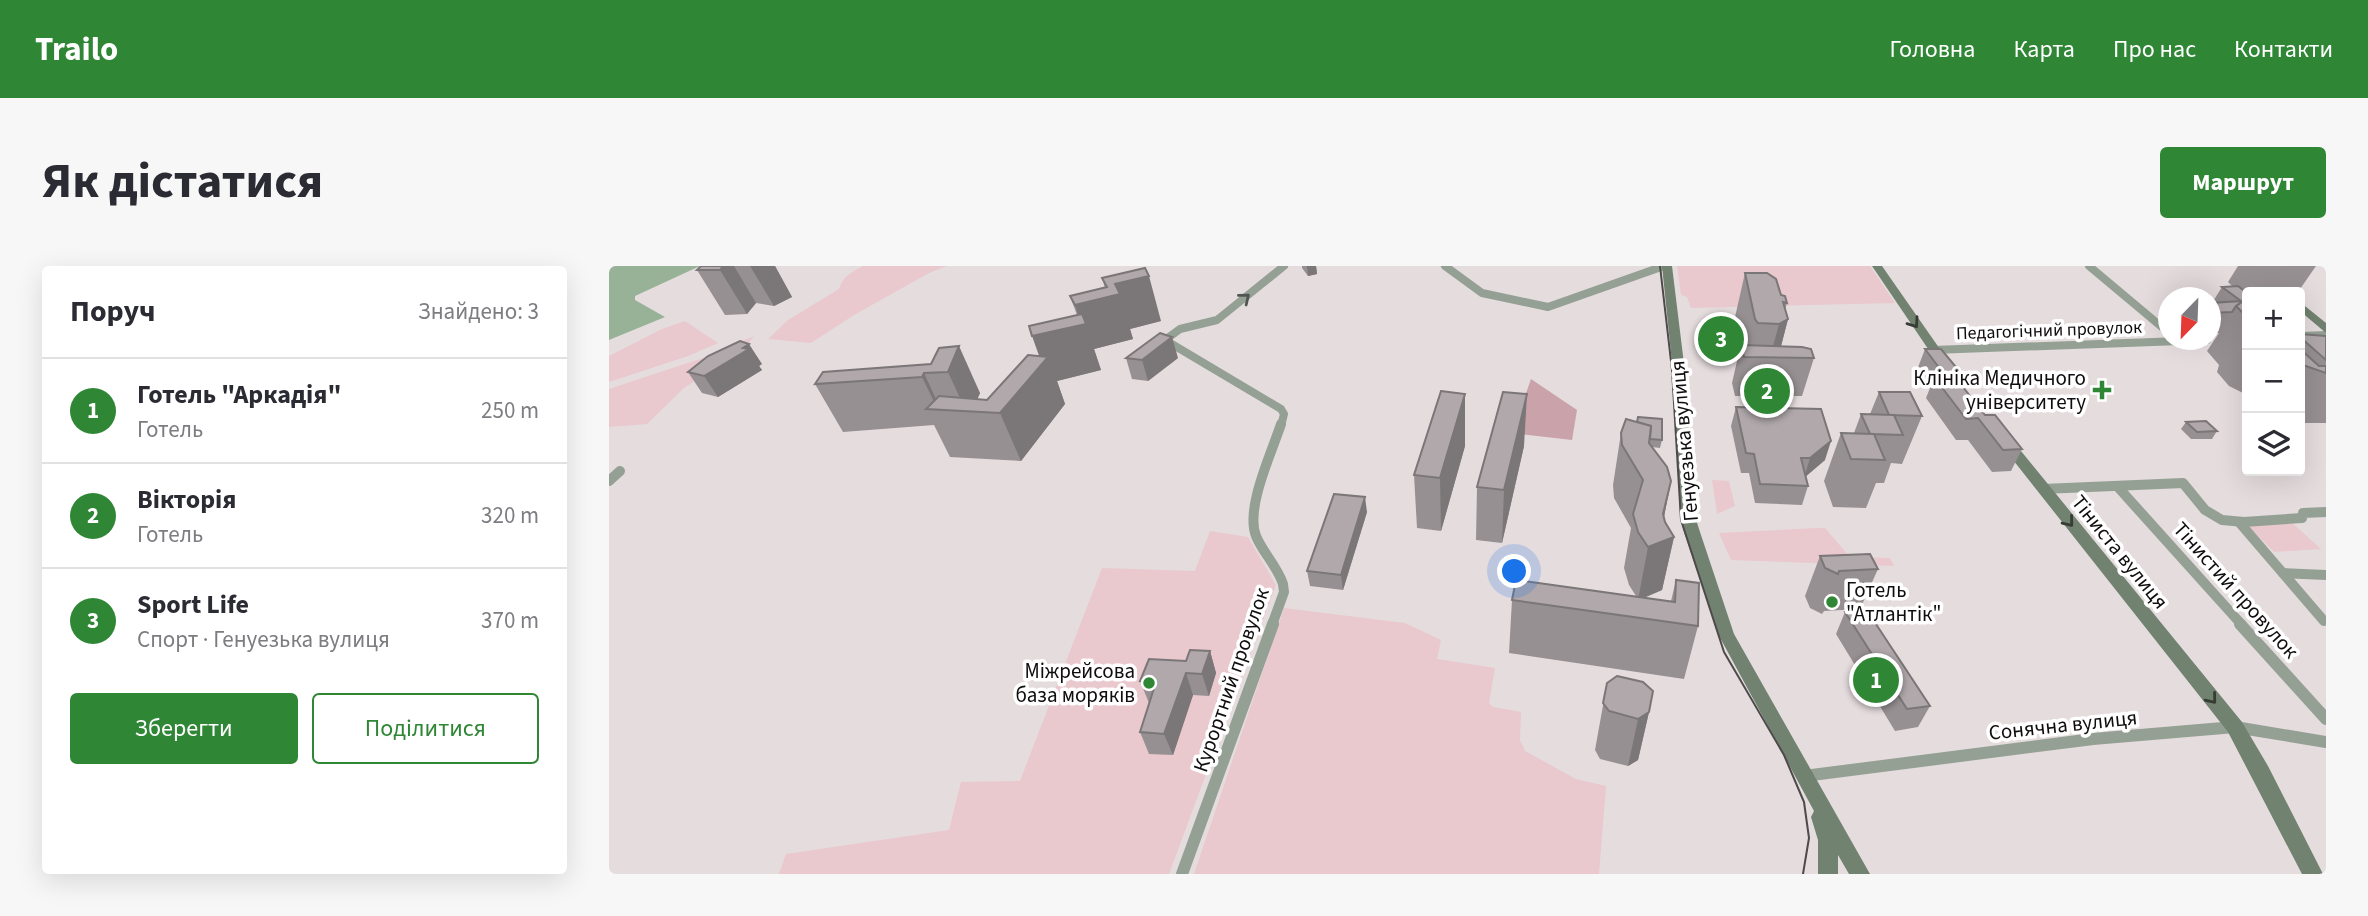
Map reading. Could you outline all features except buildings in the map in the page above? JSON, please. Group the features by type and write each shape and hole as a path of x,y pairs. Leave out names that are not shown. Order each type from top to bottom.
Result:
{"main road":[{"name":"Генуезька вулиця","path":"1666,266 1679,372 1687,513 1691,529 1726,634 1755,691 1860,874"},
{"path":"1877,266 1933,350 1958,382"},
{"path":"2305,310 2326,329"},
{"name":"Тіниста вулиця","path":"1997,431 2235,727 2313,874"},
{"name":"Генуезька вулиця","path":"1815,798 1828,840 1828,874"}],"street":[{"name":"Курортний провулок","path":"1182,874 1284,592 1283,582 1259,542 1252,523 1284,414 1281,409 1165,342 1170,334 1180,329 1217,320 1284,266"},
{"path":"1445,266 1482,292 1548,307 1666,266"},
{"path":"2089,266 2108,287 2158,325"},
{"path":"2305,336 2326,335"},
{"name":"Педагогічний провулок","path":"1933,350 2158,341"},
{"path":"609,481 619,471"},
{"path":"2043,489 2183,483 2210,515 2220,520 2239,522 2302,518 2303,513 2326,512"},
{"name":"Тінистий провулок","path":"2117,486 2326,719"},
{"path":"2239,522 2324,621"},
{"path":"2283,573 2326,575"},
{"name":"Сонячна вулиця","path":"1804,776 2081,741 2235,727 2326,742"}],"shaded area":[{"path":"609,266 700,266 635,296 635,300 665,317 609,340"},
{"path":"863,266 947,266 929,273 854,315 811,343 768,339 788,320 839,289 845,278"},
{"path":"1677,266 1870,266 1895,303 1691,308 1687,297 1681,295"},
{"path":"685,321 718,343 688,356 609,382 609,356 662,329"},
{"path":"754,336 743,350 684,388 647,424 609,427 609,389 709,356"},
{"path":"1531,379 1577,410 1572,440 1512,433"},
{"path":"1712,480 1729,481 1735,506 1717,514"},
{"path":"2291,522 2321,549 2274,552 2246,524"},
{"path":"1825,528 1850,557 1890,558 1894,566 1731,560 1719,533"},
{"name":"Міжрейсова база моряків","path":"1210,531 1248,537 1276,585 1169,874 779,874 786,854 949,830 961,782 1020,781 1102,568 1195,571"},
{"path":"1284,608 1405,623 1441,640 1437,659 1495,668 1489,703 1493,707 1521,712 1520,740 1525,751 1576,779 1606,786 1599,874 1194,874"}],"tram line":[{"path":"1660,266 1672,370 1681,520 1724,652 1784,755 1804,802 1809,838 1803,874"}],"place":[{"name":"Sport Life","path":"1721,339"},
{"name":"Клініка Медичного університету","path":"2102,390"},
{"name":"Вікторія","path":"1767,391"},
{"name":"Готель \"Атлантік\"","path":"1832,602"},
{"name":"Готель \"Аркадія\"","path":"1876,680"},
{"name":"Міжрейсова база моряків","path":"1149,683"}]}
